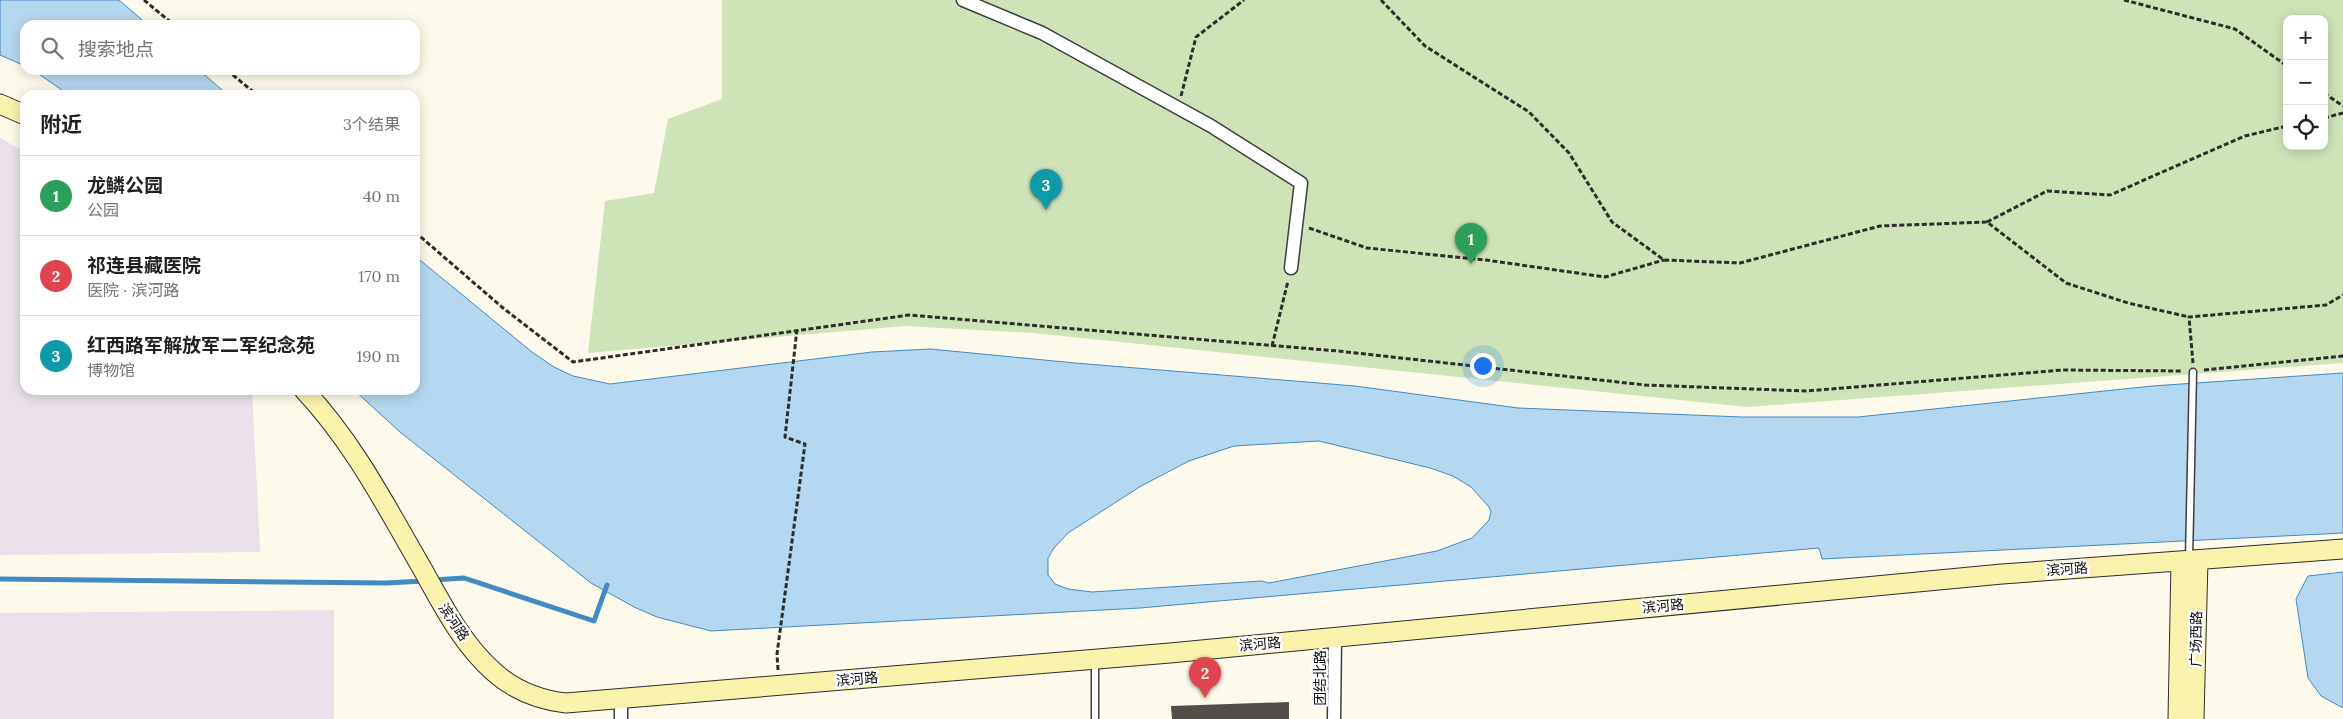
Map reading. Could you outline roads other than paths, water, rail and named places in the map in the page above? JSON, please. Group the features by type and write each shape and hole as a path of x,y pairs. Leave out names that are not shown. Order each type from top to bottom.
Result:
{"street":[{"path":"963,0 1042,33 1178,108 1301,183 1292,268"},
{"path":"0,104 20,113"},
{"name":"滨河路","path":"309,395 321,408 350,447 442,604 474,651 495,672 531,695 566,703 1094,659 1992,575 2343,549"},
{"name":"广场西路","path":"2178,719 2189,560"},
{"name":"广场西路","path":"2189,560 2194,719"},
{"name":"团结北路","path":"1334,719 1335,637"},
{"path":"621,698 621,719"}],"lane":[{"path":"2189,560 2193,372"},
{"path":"1094,659 1095,719"}],"water":[{"path":"0,0 119,0 142,20 20,20 20,64 0,55"},
{"path":"40,75 205,75 222,90 62,90"},
{"path":"420,260 532,352 554,367 573,376 610,384 872,352 930,349 1355,386 1518,408 1742,417 1858,417 2152,386 2343,373 2343,533 1822,559 1819,548 1140,608 711,631 657,617 634,607 591,583 400,432 359,395 420,395","holes":["1319,441 1430,468 1453,476 1471,487 1489,507 1491,512 1489,520 1472,538 1437,551 1269,583 1262,581 1092,592 1068,589 1055,584 1048,575 1048,558 1054,548 1068,533 1141,486 1189,461 1234,446"]},
{"path":"2343,572 2343,708 2321,696 2308,678 2296,599 2308,576"}],"waterway":[{"path":"433,580 464,578 594,621 607,585"},
{"path":"0,579 386,583 424,581"}],"place":[{"name":"红西路军解放军二军纪念苑","path":"1046,210"},
{"name":"龙鳞公园","path":"1471,264"},
{"name":"祁连县藏医院","path":"1205,698"}]}
